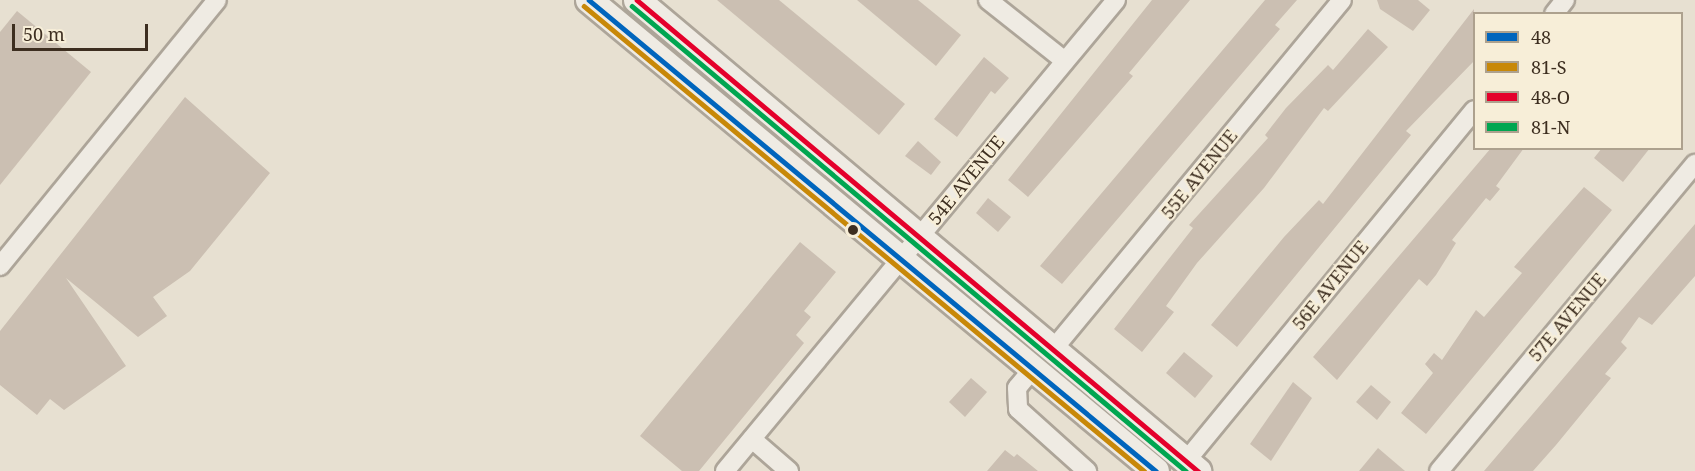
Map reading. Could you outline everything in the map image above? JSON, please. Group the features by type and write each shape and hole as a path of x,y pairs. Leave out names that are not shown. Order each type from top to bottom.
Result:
{"street":[{"path":"0,266 217,0"},
{"path":"589,0 1156,471"},
{"path":"637,0 1055,347 1192,466"},
{"path":"988,0 1065,61"},
{"name":"54E AVENUE","path":"725,471 1116,0"},
{"name":"55E AVENUE","path":"1055,347 1341,0"},
{"path":"1556,12 1565,0"},
{"name":"56E AVENUE","path":"1192,466 1473,111"},
{"name":"57E AVENUE","path":"1439,471 1695,164"},
{"path":"1032,369 1017,388 1018,409 1087,471"},
{"path":"752,439 789,471"}],"building":[{"path":"717,0 779,0 905,104 879,135"},
{"path":"857,0 918,0 961,35 936,66"},
{"path":"1152,0 1190,0 1129,73 1133,76 1028,197 1008,180"},
{"path":"1265,0 1297,0 1275,25 1280,29 1062,284 1040,266"},
{"path":"1377,0 1418,0 1430,10 1413,31 1380,9"},
{"path":"1474,9 1473,62 1406,131 1411,135 1237,347 1211,325 1284,237 1319,200 1323,204"},
{"path":"17,11 91,72 0,185 0,32"},
{"path":"1368,29 1388,47 1328,111 1324,108 1264,188 1197,263 1166,306 1174,312 1142,352 1114,329 1193,228 1189,225 1268,138 1265,135 1286,108 1328,65 1333,70"},
{"path":"984,57 1009,78 995,94 991,91 957,137 934,119"},
{"path":"185,97 270,173 190,271 153,297 167,316 138,337 66,278 126,366 64,410 50,399 37,415 0,385 0,331"},
{"path":"918,141 941,162 931,175 905,156"},
{"path":"1489,150 1523,150 1496,186 1500,189 1490,201 1486,198 1452,240 1456,243 1436,275 1427,286 1419,279 1337,380 1313,357"},
{"path":"1600,150 1648,150 1623,182 1594,158"},
{"path":"1584,187 1612,210 1426,434 1401,413 1433,373 1425,364 1434,353 1442,360 1476,310 1484,317 1522,273 1514,267"},
{"path":"988,198 1011,217 998,232 976,213"},
{"path":"1695,224 1695,276 1652,325 1639,317 1621,342 1627,348 1605,374 1611,378 1556,445 1533,471 1484,471"},
{"path":"800,242 836,272 804,311 811,317 796,335 804,343 699,471 682,471 640,436"},
{"path":"1184,352 1213,376 1195,398 1166,373"},
{"path":"971,378 987,392 965,417 949,402"},
{"path":"1293,382 1312,398 1271,461 1250,444"},
{"path":"1371,385 1391,402 1377,420 1356,402"},
{"path":"1378,448 1405,471 1359,471"},
{"path":"1005,450 1014,457 1017,454 1038,471 987,471"}],"transit line":[{"name":"48","path":"589,0 1156,471"},
{"name":"48-O","path":"637,0 1198,471"},
{"name":"81-S","path":"584,6 1144,471"},
{"name":"81-N","path":"632,6 1186,471"}]}
